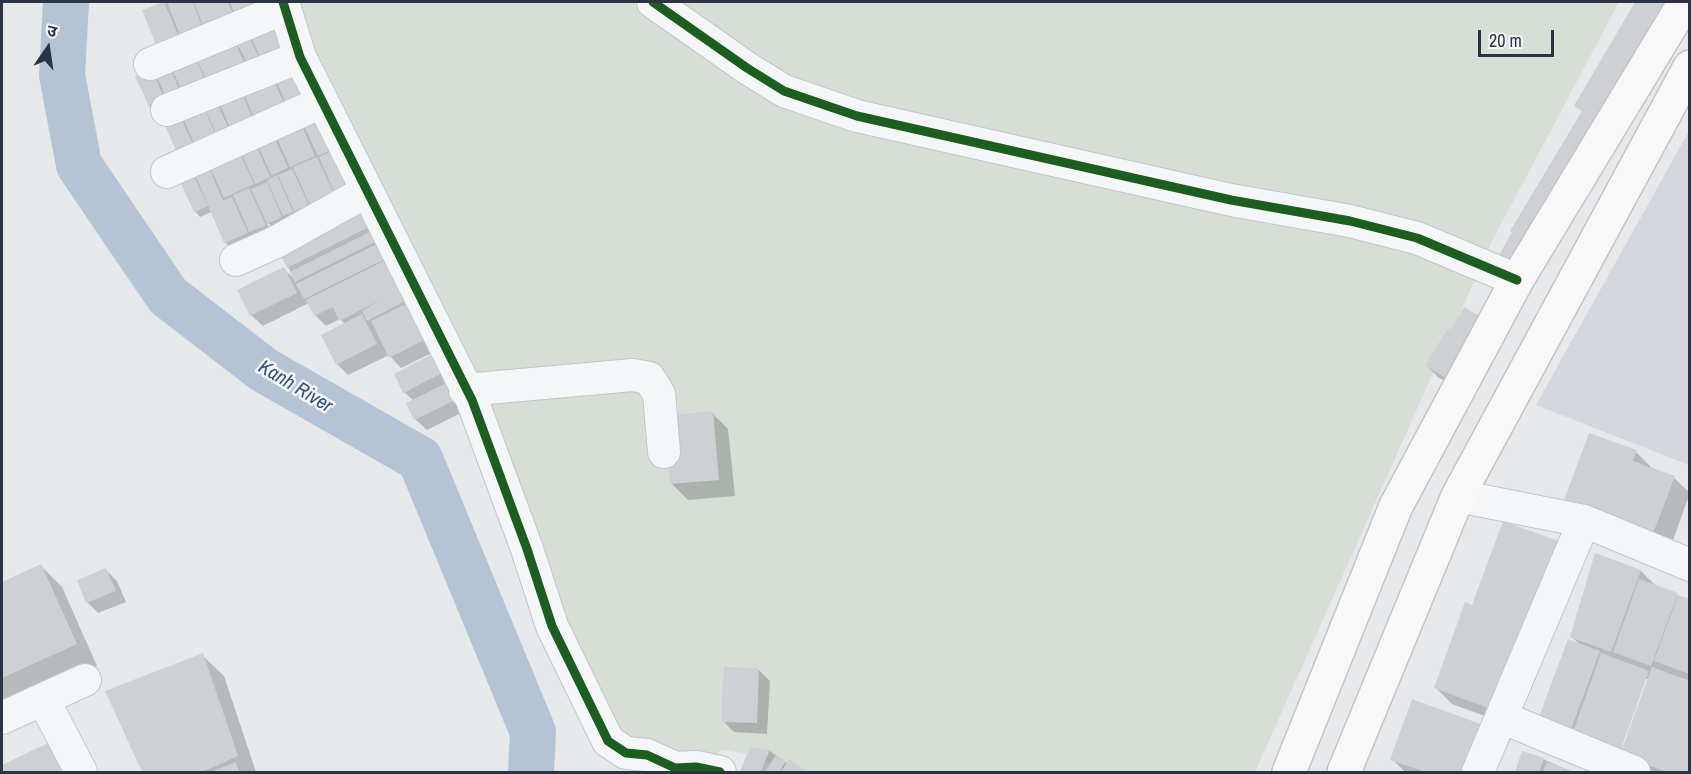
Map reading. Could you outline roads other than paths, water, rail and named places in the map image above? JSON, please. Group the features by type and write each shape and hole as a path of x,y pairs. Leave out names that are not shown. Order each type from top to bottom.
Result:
{"main road":[{"path":"1289,772 1396,506 1517,280 1685,2"},
{"path":"1344,772 1458,496 1689,67"}],"street":[{"path":"150,64 284,5 300,57 472,400 519,527 552,626 609,741 626,753 647,755 675,768 696,767 720,772"},
{"path":"670,7 747,68 784,91 857,116 1231,200 1350,221 1417,238 1517,280"},
{"path":"167,110 300,57"},
{"path":"167,172 322,102"},
{"path":"236,260 276,242 367,191"},
{"path":"465,390 633,375 649,378 659,394 664,452"},
{"path":"1458,496 1584,521 1689,565"},
{"path":"1478,772 1584,521"},
{"path":"2,718 85,680"},
{"path":"43,699 81,772"},
{"path":"1501,717 1635,772"}],"waterway":[{"name":"Kanh River","path":"66,2 62,75 79,165 168,296 264,370 420,459 533,732 531,772"}]}
